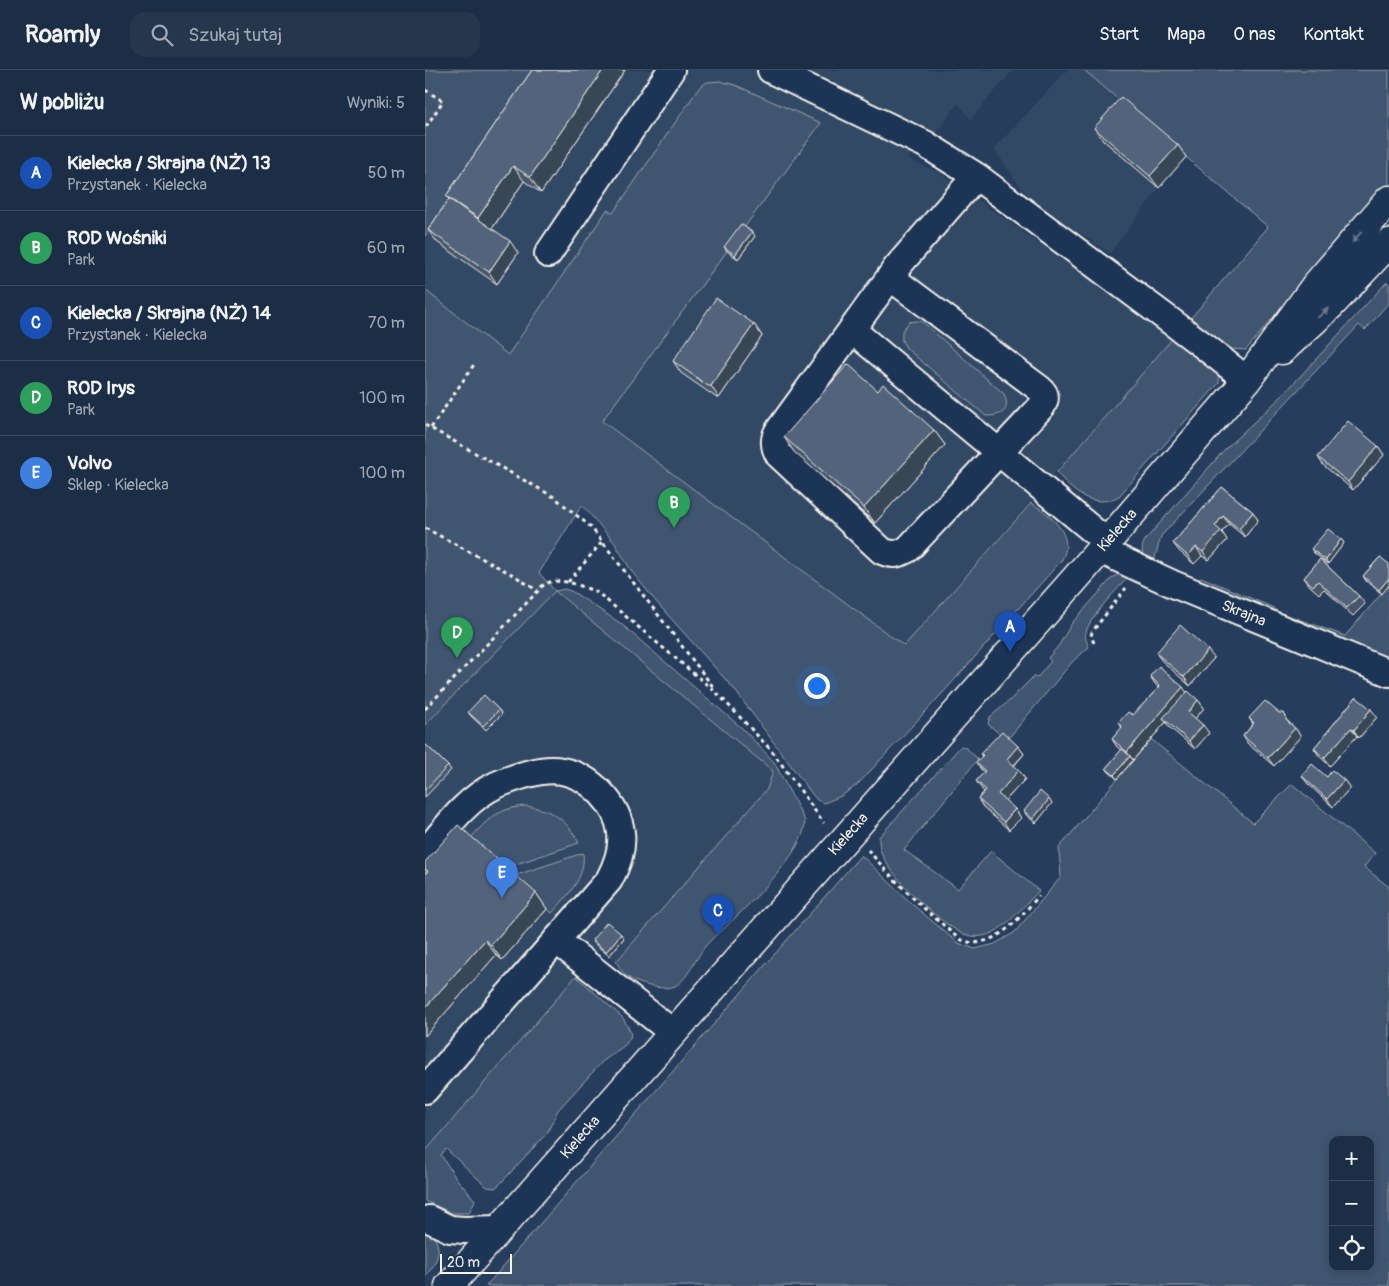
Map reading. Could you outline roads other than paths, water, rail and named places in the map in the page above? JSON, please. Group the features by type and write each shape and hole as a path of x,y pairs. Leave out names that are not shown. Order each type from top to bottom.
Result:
{"main road":[{"name":"Kielecka","path":"449,1286 1103,546 1247,380 1315,286 1389,200"},
{"name":"Kielecka","path":"1247,380 1331,305 1387,250"}],"street":[{"path":"548,254 671,70"},
{"path":"771,70 925,144 976,176 1247,380"},
{"path":"890,277 1044,393 1045,400 1043,406 908,549 895,554 882,551 779,455 776,450 775,435 890,277 976,176"},
{"path":"1387,250 1383,226 1389,206"},
{"name":"Skrajna","path":"852,330 999,452 1103,546 1141,570 1389,673"},
{"path":"425,852 469,802 478,795 495,785 539,772 560,770 576,774 601,792 614,812 621,831 621,847 617,865 609,880 425,1090"},
{"path":"556,940 672,1032"},
{"path":"427,1218 450,1229 498,1229"},
{"path":"427,1218 476,1254"}],"place":[{"name":"ROD Wośniki","path":"674,528"},
{"name":"Kielecka / Skrajna (NŻ) 13","path":"1010,652"},
{"name":"ROD Irys","path":"457,658"},
{"name":"Volvo","path":"502,898"},
{"name":"Kielecka / Skrajna (NŻ) 14","path":"718,936"}]}
